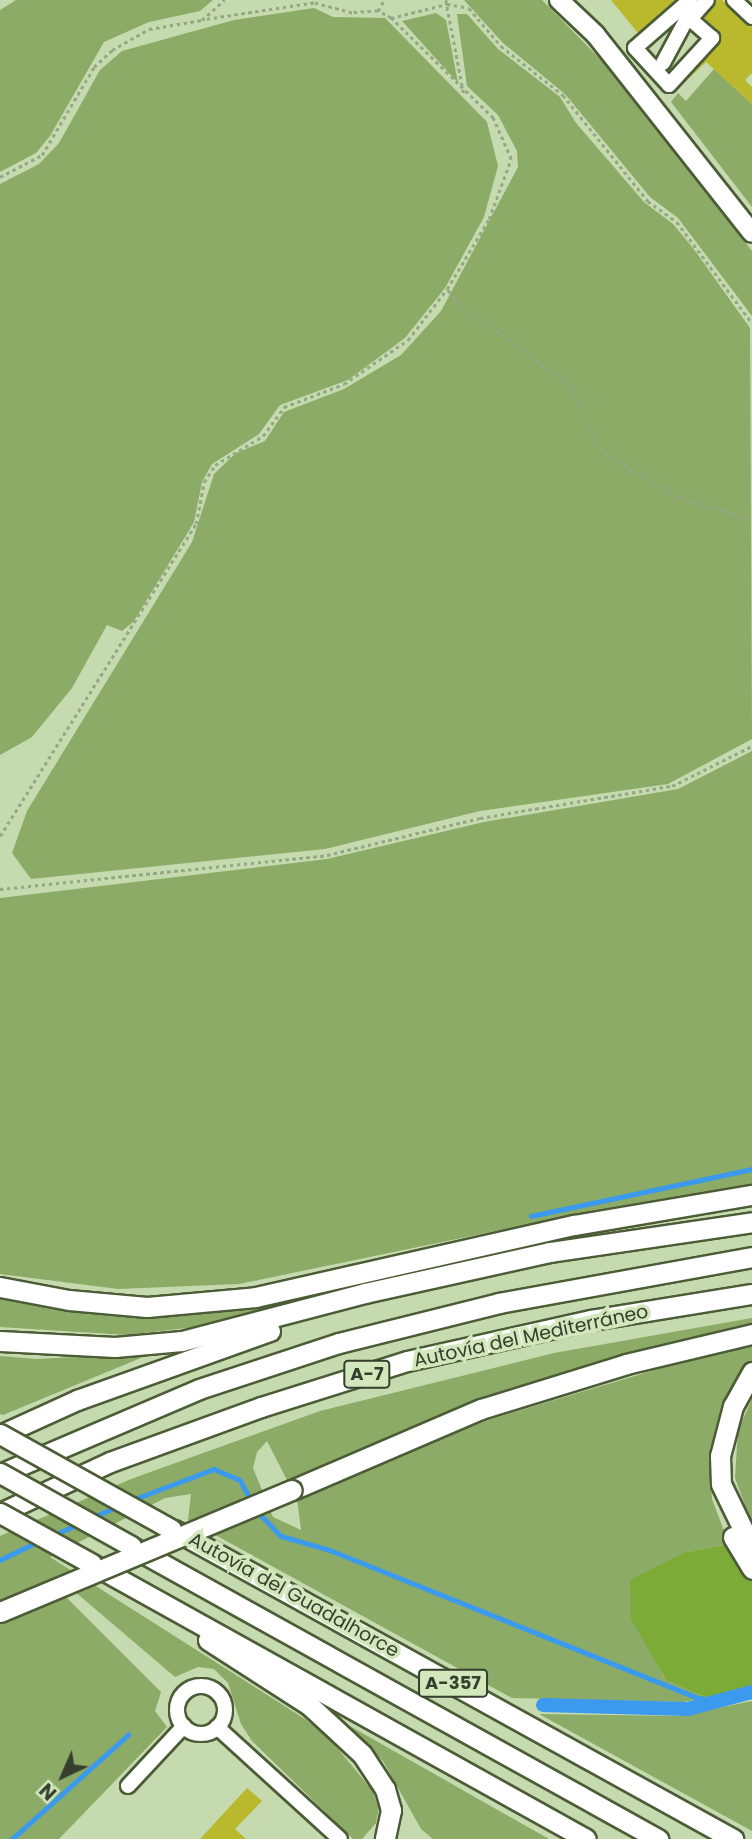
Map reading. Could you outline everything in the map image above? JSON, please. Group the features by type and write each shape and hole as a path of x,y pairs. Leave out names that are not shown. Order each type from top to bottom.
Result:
{"highway":[{"path":"0,1287 69,1300 147,1307 256,1297 574,1226 752,1195"},
{"path":"0,1341 115,1347 182,1341 550,1252 752,1222"},
{"name":"Autovía del Mediterráneo","path":"0,1474 199,1390 339,1343 499,1303 752,1257"},
{"path":"0,1434 195,1356 430,1280"},
{"name":"Autovía del Mediterráneo","path":"0,1513 110,1462 261,1407 407,1361 591,1320 752,1294"},
{"path":"0,1612 481,1409 626,1364 752,1334"},
{"path":"752,1372 733,1406 720,1455 724,1515 752,1569"},
{"name":"Autovía del Guadalhorce","path":"0,1434 733,1839"},
{"name":"Autovía del Guadalhorce","path":"0,1474 658,1839"},
{"path":"721,1484 752,1548"},
{"path":"0,1513 586,1839"},
{"path":"167,1605 217,1647 309,1705 362,1754 391,1810 385,1839"}],"main road":[{"path":"567,3 596,34 752,233"}],"street":[{"path":"690,0 635,48 669,85 712,38 690,19 707,0"},
{"path":"663,63 686,16 700,0"},
{"path":"734,0 752,17"},
{"path":"202,1686 222,1698 225,1713 218,1727 197,1733 184,1726 177,1712 181,1696 202,1686"},
{"path":"128,1786 184,1726"},
{"path":"218,1727 340,1839"}],"path":[{"path":"202,20 224,0"},
{"path":"378,11 384,0"},
{"path":"0,177 42,155 94,67 113,50 149,29 314,2 352,13 378,11 391,18 464,94 493,118 510,159 489,219 447,289 408,340 379,363 344,384 284,407 262,436 215,465 204,482 196,524 0,836"},
{"path":"391,18 447,2 469,8 501,46 563,95 648,201 677,222 752,323"},
{"path":"447,2 464,94"},
{"path":"447,289 463,306 572,386 599,450 680,498 752,519"},
{"path":"0,889 327,855 480,818 672,786 752,746"}],"green space":[{"path":"16,0 213,0 200,11 149,22 104,42 50,136 36,153 0,172 0,10"},
{"path":"464,0 542,0 611,70 752,251 752,316 678,218 650,197 565,94 503,43"},
{"path":"314,8 333,17 385,18 487,122 498,166 484,217 445,288 405,338 348,380 280,405 259,434 212,464 202,482 194,522 134,621 122,631 107,625 72,688 32,737 0,755 0,184 39,164 59,143 100,70 122,51 234,20"},
{"path":"436,13 446,20 458,83 402,21"},
{"path":"457,14 467,14 498,49 560,97 576,123 644,202 673,224 693,248 750,328 752,739 668,784 480,811 325,849 31,879 12,853 27,811 192,542 214,474 236,453 265,441 284,412 344,389 401,355 441,311 518,167 517,151 498,115 467,86"},
{"path":"714,69 752,104 752,207 671,102 678,93 686,101"},
{"path":"752,751 752,1184 602,1209 239,1284 118,1289 0,1274 0,898 327,859 484,822 678,789"},
{"path":"306,1297 211,1325 127,1335 0,1327 0,1299 99,1315 173,1315"},
{"path":"752,1318 752,1323 654,1347 474,1403 288,1482 267,1441 257,1452 253,1468 273,1517 301,1530 297,1498 330,1483 488,1420 698,1357 752,1346 752,1363 736,1382 717,1428 710,1464 712,1499 729,1544 686,1552 653,1656 665,1679 708,1698 683,1702 512,1698 188,1520 191,1494 165,1498 50,1557 305,1719 329,1738 372,1790 379,1808 376,1823 362,1839 353,1839 252,1741 241,1724 228,1683 214,1669 198,1667 175,1677 60,1579 52,1583 161,1692 155,1711 167,1727 59,1839 0,1839 0,1536 131,1479 320,1411 554,1353"},
{"path":"153,1353 0,1414 0,1356 37,1359"},
{"path":"752,1399 752,1524 735,1478 738,1430"},
{"path":"729,1544 752,1581 752,1686 708,1698 666,1680 631,1619 630,1580 686,1552"},
{"path":"752,1701 752,1831 539,1714 679,1716"},
{"path":"341,1721 549,1839 433,1839 421,1829 383,1761"}],"building":[{"path":"611,0 675,0 638,33"},
{"path":"716,0 722,0 752,26 752,73 745,80 752,87 752,104 706,62 685,82 721,41 719,31 704,18"},
{"path":"247,1788 262,1801 235,1829 246,1839 200,1839"}],"waterway":[{"path":"531,1216 752,1169"},
{"path":"132,1500 214,1469 240,1480 252,1502"},
{"path":"93,1517 117,1507"},
{"path":"256,1510 281,1536 330,1550 699,1698 719,1701"},
{"path":"51,1536 79,1524"},
{"path":"0,1560 37,1542"},
{"path":"543,1705 688,1709 752,1692"},
{"path":"12,1839 128,1735"}]}
